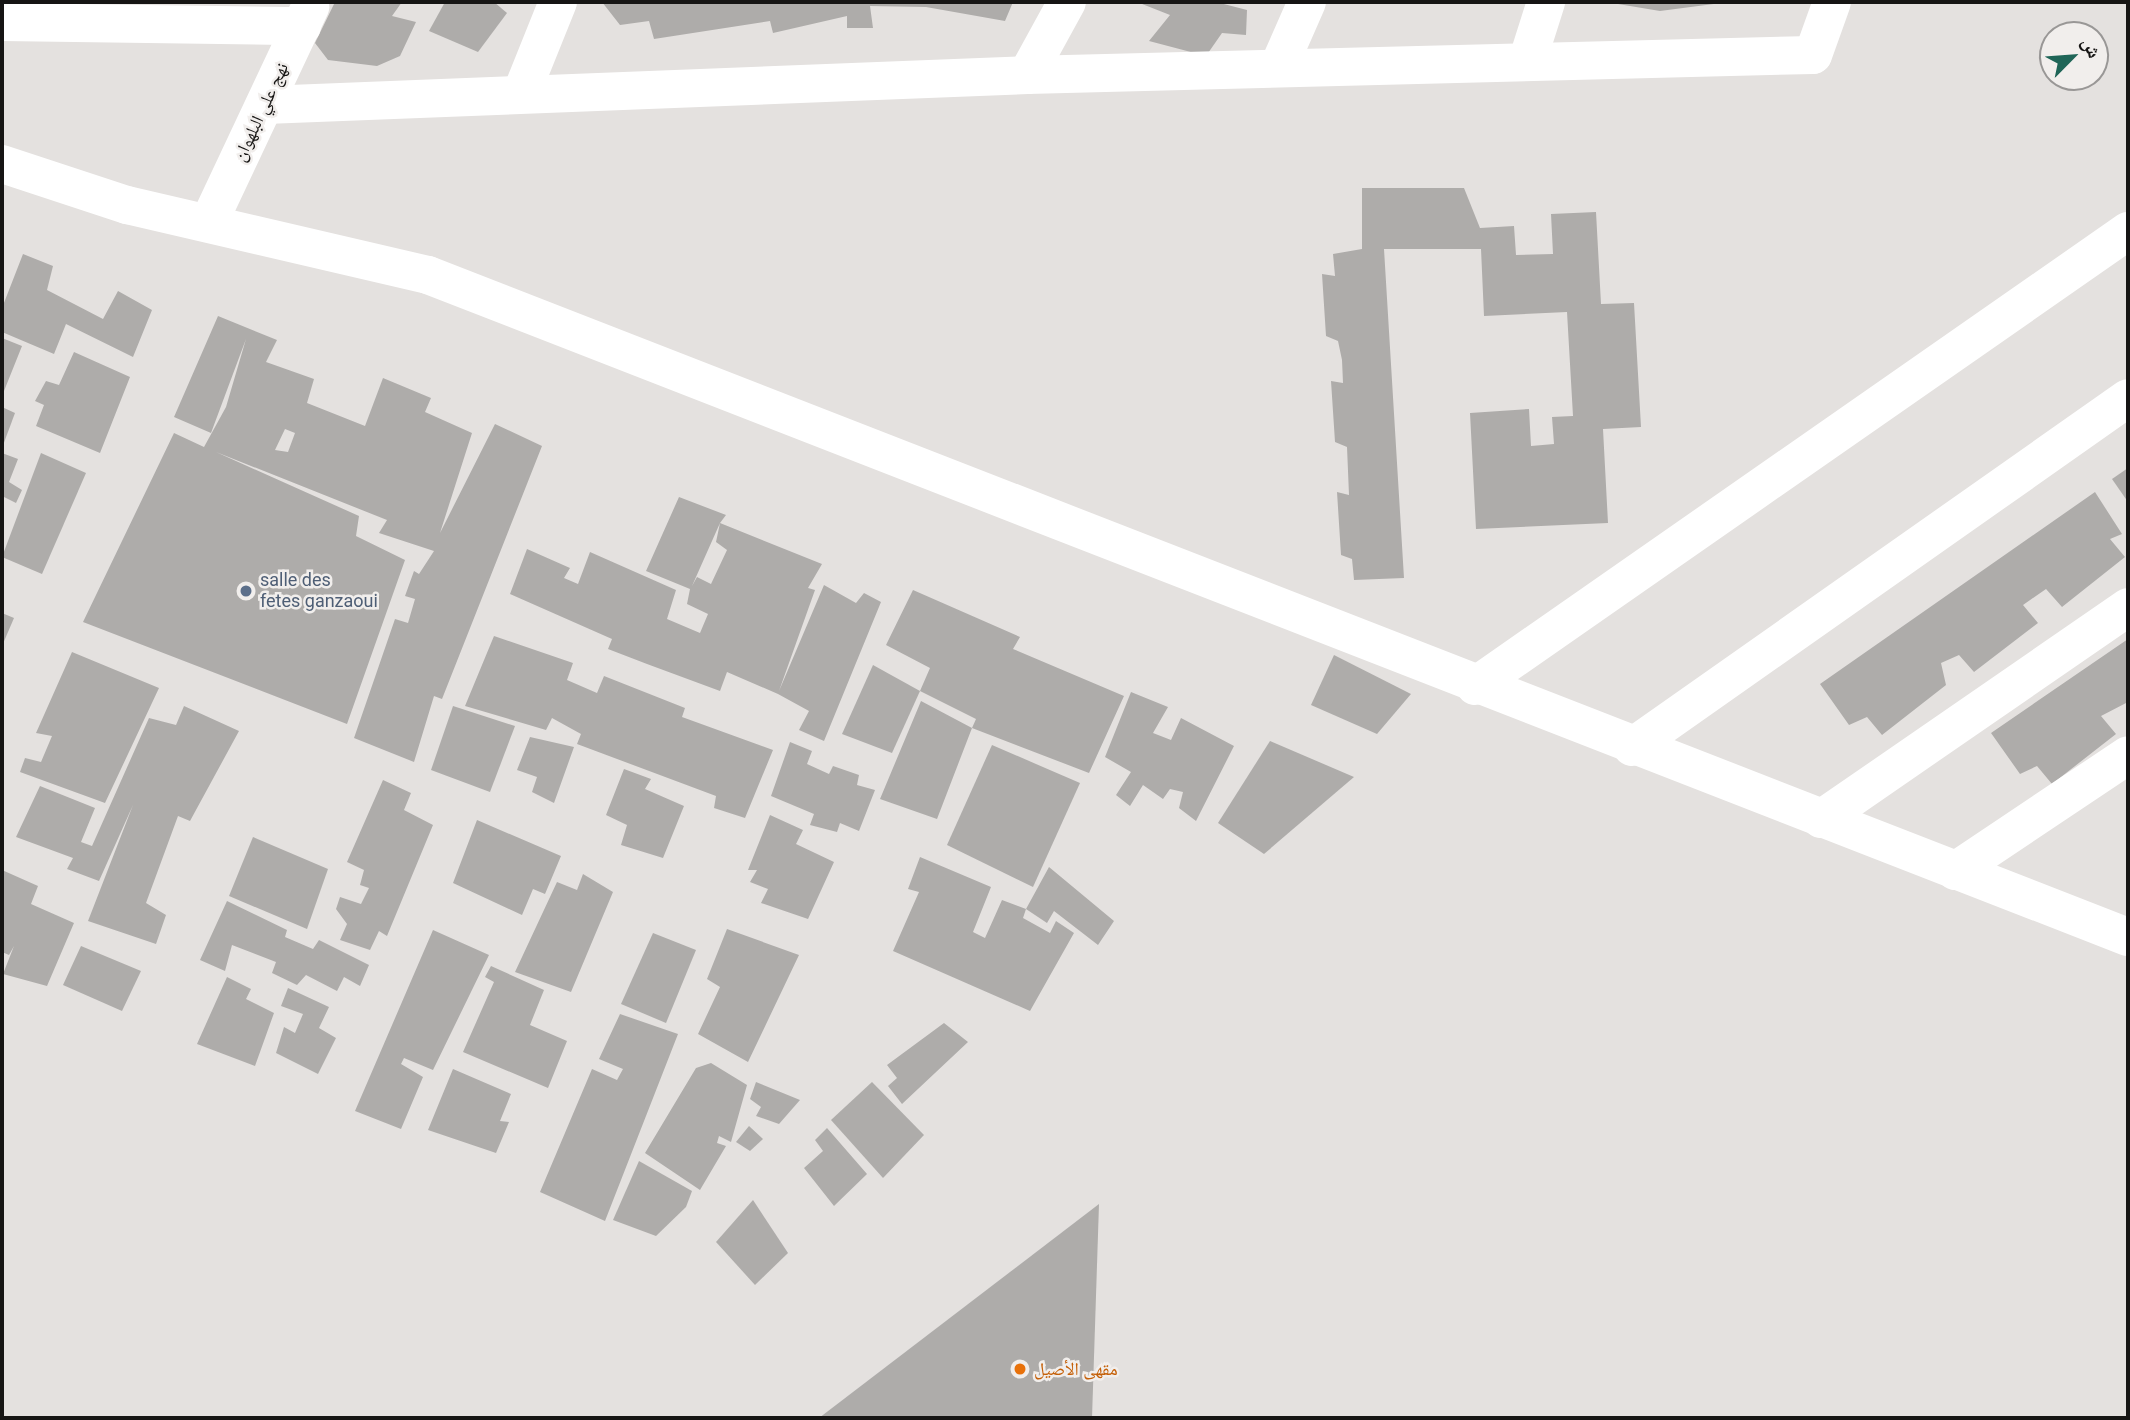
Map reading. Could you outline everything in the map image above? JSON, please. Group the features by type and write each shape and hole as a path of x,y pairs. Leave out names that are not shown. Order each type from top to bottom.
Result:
{"street":[{"path":"521,94 558,2"},
{"path":"1027,75 1066,2"},
{"path":"1278,68 1307,2"},
{"path":"1527,62 1546,2"},
{"path":"265,105 1027,75 1813,55 1832,2"},
{"path":"2,22 307,14"},
{"name":"نهج علي البلهوان","path":"209,222 307,14"},
{"path":"2,164 127,205 428,275 1475,686 2128,937"},
{"path":"1475,686 2128,231"},
{"path":"1632,747 2128,398"},
{"path":"1821,819 2128,607"},
{"path":"1955,871 2128,755"}],"building":[{"path":"335,2 402,2 392,16 416,22 400,56 377,66 328,60 315,43"},
{"path":"445,2 494,2 507,13 478,52 429,31"},
{"path":"602,2 1013,2 1005,21 926,7 870,6 873,28 847,28 847,16 773,33 770,21 654,39 649,21 620,25"},
{"path":"1137,2 1216,2 1247,10 1246,35 1222,33 1206,56 1149,41 1170,15"},
{"path":"1612,2 1729,2 1660,11 1612,3"},
{"path":"1362,188 1464,188 1480,228 1514,226 1516,255 1553,254 1551,214 1596,212 1601,304 1634,303 1641,427 1603,429 1608,523 1476,529 1470,413 1529,409 1531,446 1554,444 1552,417 1573,416 1567,312 1484,316 1481,249 1384,249 1404,578 1354,580 1352,559 1341,555 1337,492 1349,495 1347,447 1335,442 1331,381 1343,383 1342,360 1338,341 1326,336 1322,274 1335,276 1333,254 1362,249"},
{"path":"23,254 53,266 47,290 103,319 118,291 152,310 133,357 66,324 54,354 2,332 2,308"},
{"path":"218,316 277,340 266,362 314,379 307,403 365,426 383,378 431,398 425,412 472,433 440,533 495,424 542,446 442,699 434,696 414,762 354,738 395,619 408,623 415,599 405,596 414,571 419,574 434,551 379,533 387,520 216,452 359,516 356,536 405,560 347,724 83,622 174,433 204,447 226,407 246,339 211,433 174,417","holes":["285,429 295,433 288,452 275,450"]},
{"path":"2,338 22,346 2,396"},
{"path":"74,352 130,377 100,453 36,426 44,405 35,401 46,381 59,385"},
{"path":"2,407 15,413 2,448"},
{"path":"2,453 18,459 9,482 22,490 16,503 2,496"},
{"path":"41,453 86,473 42,574 2,557"},
{"path":"2128,468 2128,502 2112,479"},
{"path":"2095,492 2122,534 2110,539 2125,557 2062,607 2046,589 2023,605 2038,623 1974,672 1959,655 1941,663 1946,685 1882,735 1867,717 1849,725 1820,684"},
{"path":"679,497 726,515 720,523 822,564 808,588 815,590 779,691 824,585 856,603 864,593 881,602 824,741 799,730 809,711 778,694 727,672 720,691 647,664 608,649 612,639 510,594 527,549 570,568 564,578 578,584 590,552 676,590 667,619 700,633 708,614 687,604 690,589 646,571","holes":["720,523 716,542 727,550 711,584 697,577 692,586"]},
{"path":"913,590 1020,637 1013,649 1124,696 1089,773 972,728 976,719 920,691 930,668 886,645"},
{"path":"2,613 14,618 2,646"},
{"path":"494,636 573,663 567,680 597,693 604,676 685,708 682,717 773,750 745,818 714,808 716,796 577,744 581,734 552,718 546,730 465,706"},
{"path":"2128,639 2128,702 2101,716 2116,734 2052,784 2037,766 2020,774 1991,733"},
{"path":"72,652 159,688 105,803 20,772 25,758 41,762 52,736 36,733"},
{"path":"1334,655 1411,694 1377,734 1311,705"},
{"path":"873,665 920,691 892,753 842,734"},
{"path":"1131,692 1168,707 1153,733 1171,740 1181,718 1234,746 1196,821 1179,808 1183,792 1170,789 1163,799 1143,785 1130,806 1116,795 1131,772 1105,757"},
{"path":"921,701 972,728 937,819 880,799"},
{"path":"184,706 239,731 190,821 178,816 146,903 166,915 156,944 88,921 133,805 99,881 67,869 73,858 16,837 40,786 95,808 81,842 92,846 149,718 176,725"},
{"path":"453,706 515,726 490,792 431,770"},
{"path":"530,737 574,747 554,803 532,792 537,777 517,770"},
{"path":"1270,741 1354,777 1264,854 1218,823"},
{"path":"790,742 812,751 807,764 829,774 833,766 859,775 857,785 875,790 859,831 840,823 837,832 810,825 814,814 771,796"},
{"path":"992,745 1080,783 1033,887 947,845"},
{"path":"624,769 651,779 645,789 684,806 663,858 621,845 627,825 606,815"},
{"path":"383,780 411,793 404,810 433,825 387,936 379,931 370,950 340,940 347,924 336,909 340,897 361,904 369,888 360,885 364,870 347,862"},
{"path":"770,815 803,830 796,844 834,862 808,919 761,903 768,889 750,882 757,870 748,870"},
{"path":"477,820 561,856 545,894 533,889 522,915 453,883"},
{"path":"253,837 328,869 307,929 229,896"},
{"path":"920,857 991,887 973,932 985,938 1002,900 1026,909 1023,918 1050,933 1056,921 1074,933 1030,1011 893,951 919,892 908,889"},
{"path":"1049,867 1114,921 1098,945 1054,911 1047,923 1026,909"},
{"path":"2,870 38,886 31,904 74,923 47,986 3,974 14,946 9,955 2,952"},
{"path":"583,874 613,892 571,992 515,972 557,882 577,890"},
{"path":"227,901 287,930 285,937 313,949 319,940 369,965 360,986 344,977 337,991 306,975 297,985 272,973 276,962 232,945 225,971 200,960"},
{"path":"727,929 799,955 748,1062 698,1034 720,987 707,979"},
{"path":"433,930 489,955 433,1070 404,1058 401,1064 423,1077 401,1129 355,1111"},
{"path":"653,933 696,950 666,1023 621,1004"},
{"path":"81,946 141,971 122,1011 63,985"},
{"path":"491,966 544,990 530,1025 567,1041 548,1088 463,1052 494,982 485,977"},
{"path":"227,977 251,989 246,999 274,1013 255,1066 197,1044"},
{"path":"288,988 329,1007 319,1028 336,1038 318,1074 276,1053 284,1027 295,1033 303,1014 281,1006"},
{"path":"620,1014 678,1034 605,1221 540,1192 592,1069 617,1080 623,1069 599,1059"},
{"path":"944,1023 968,1042 902,1104 888,1086 897,1078 887,1065"},
{"path":"711,1063 747,1085 731,1142 719,1136 717,1143 726,1146 700,1190 645,1153 696,1068"},
{"path":"453,1069 511,1094 500,1121 509,1122 496,1153 428,1130"},
{"path":"756,1082 800,1100 779,1124 756,1116 761,1107 750,1099"},
{"path":"872,1082 924,1135 883,1178 831,1120"},
{"path":"749,1126 763,1139 750,1151 736,1142"},
{"path":"827,1128 867,1174 834,1206 804,1168 823,1151 815,1140"},
{"path":"639,1161 692,1191 686,1207 656,1236 613,1220"},
{"path":"753,1200 788,1253 755,1285 716,1242"},
{"path":"1099,1204 1092,1418 819,1418"}],"place":[{"name":"salle des fetes ganzaoui","path":"246,591"},
{"name":"مقهى الأصيل","path":"1020,1369"}]}
